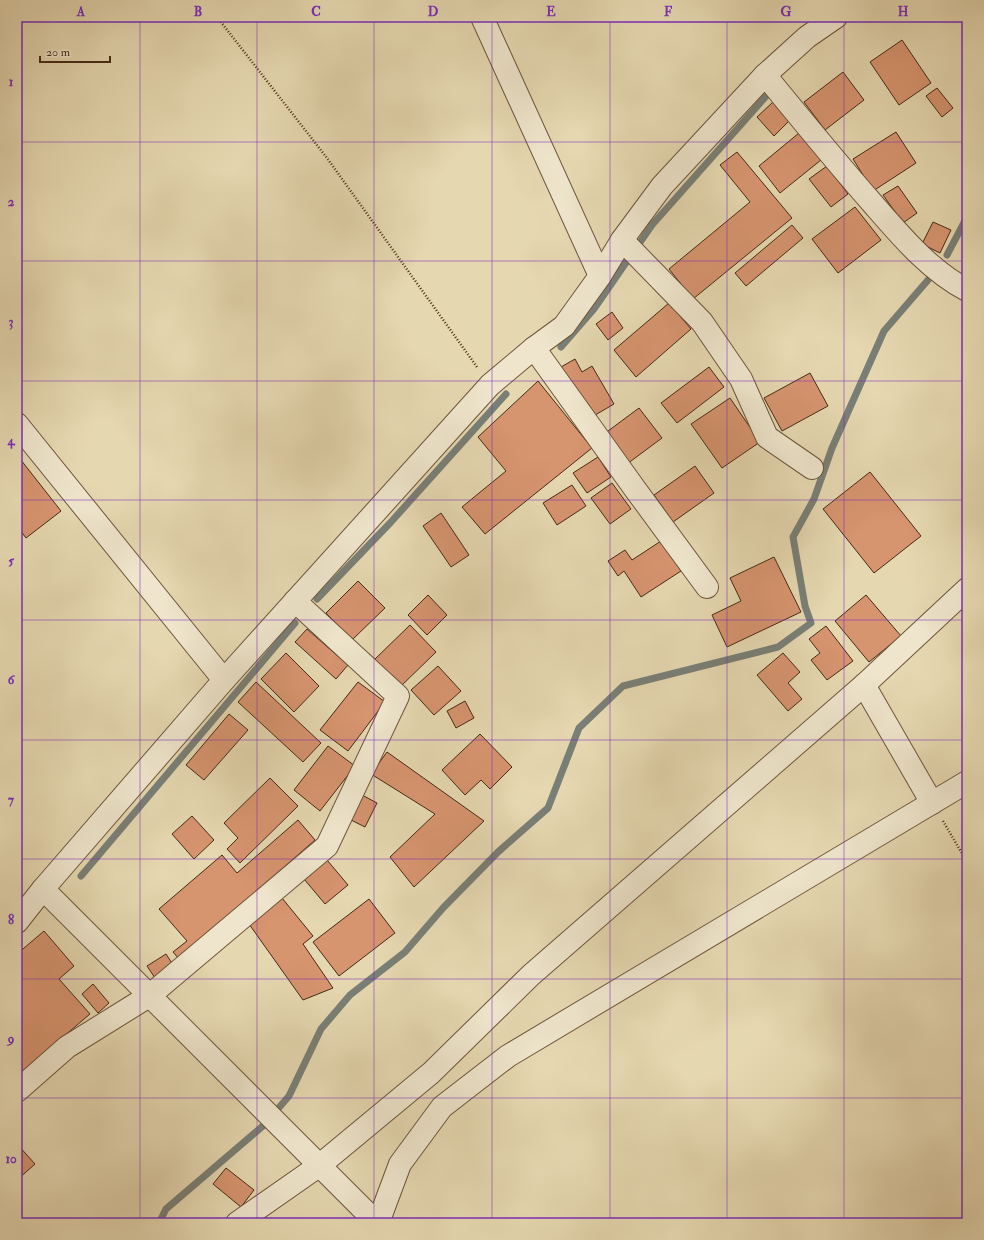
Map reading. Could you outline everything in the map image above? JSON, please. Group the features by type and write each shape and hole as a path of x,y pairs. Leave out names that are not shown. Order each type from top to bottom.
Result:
{"street":[{"path":"482,17 600,276"},
{"path":"17,922 43,889 224,680 490,385 534,348 564,326 600,276 622,240 662,186 766,76 808,37 836,17"},
{"path":"766,76 834,161 908,244 954,283 967,290"},
{"path":"622,240 702,322 741,379 767,437 812,468"},
{"path":"534,348 707,587"},
{"path":"17,424 224,680"},
{"path":"237,1223 320,1165 431,1073 531,975 864,685 967,589"},
{"path":"17,1091 67,1047 149,996 327,846 398,696 295,601"},
{"path":"864,685 932,803"},
{"path":"43,889 377,1223 400,1164 442,1107 508,1056 967,782"}],"path":[{"path":"217,17 327,158 490,385"},
{"path":"932,803 967,862"}],"building":[{"path":"902,40 931,83 899,105 870,62"},
{"path":"843,72 864,100 825,130 804,102"},
{"path":"937,88 953,108 942,117 926,96"},
{"path":"773,102 790,120 774,136 757,117"},
{"path":"896,132 916,163 873,191 853,159"},
{"path":"799,133 821,160 780,193 759,166"},
{"path":"737,152 792,218 693,299 669,269 750,202 720,165"},
{"path":"827,166 848,194 831,207 809,179"},
{"path":"898,186 917,213 903,223 883,195"},
{"path":"855,207 881,240 838,273 812,239"},
{"path":"933,222 951,230 940,253 922,244"},
{"path":"792,225 803,238 746,286 735,273"},
{"path":"669,303 691,329 636,377 614,350"},
{"path":"612,312 623,328 608,340 596,324"},
{"path":"575,359 582,372 592,366 614,404 590,418 561,367"},
{"path":"709,367 724,387 677,423 661,403"},
{"path":"810,373 828,406 782,431 764,398"},
{"path":"538,381 592,448 485,534 462,507 506,471 478,437"},
{"path":"730,398 760,442 722,468 691,424"},
{"path":"639,408 662,438 627,464 604,434"},
{"path":"17,455 61,511 26,538 17,526"},
{"path":"598,457 611,477 587,493 573,473"},
{"path":"695,466 714,493 673,522 654,495"},
{"path":"870,472 921,536 874,573 823,509"},
{"path":"612,483 631,509 610,524 591,498"},
{"path":"572,485 586,506 557,525 543,503"},
{"path":"441,513 469,555 451,567 423,526"},
{"path":"17,541 21,547 17,550"},
{"path":"661,541 681,571 641,597 624,571 618,576 608,561 625,550 632,560"},
{"path":"774,557 801,612 727,647 712,615 741,601 730,578"},
{"path":"358,581 385,608 352,640 326,613"},
{"path":"428,595 447,615 427,635 408,615"},
{"path":"866,595 901,636 869,662 835,621"},
{"path":"410,625 436,652 399,688 373,661"},
{"path":"826,626 853,661 827,680 811,660 820,653 809,639"},
{"path":"307,629 348,665 336,679 295,642"},
{"path":"286,653 319,686 294,712 261,679"},
{"path":"783,653 800,672 788,683 802,699 788,711 757,675"},
{"path":"438,666 461,691 434,715 411,690"},
{"path":"256,682 321,743 303,762 238,702"},
{"path":"358,682 385,702 348,751 320,730"},
{"path":"465,701 474,718 456,728 447,711"},
{"path":"229,714 248,730 204,780 186,765"},
{"path":"480,734 512,767 490,789 481,780 465,795 442,770"},
{"path":"328,746 355,766 320,811 294,790"},
{"path":"387,752 484,821 414,887 390,857 435,814 371,774"},
{"path":"270,778 298,806 240,863 227,849 238,838 224,823"},
{"path":"362,795 377,803 365,827 349,819"},
{"path":"192,816 214,840 194,859 172,834"},
{"path":"298,820 315,840 179,959 173,952 187,941 159,909 222,855 237,873"},
{"path":"327,860 348,885 325,904 304,879"},
{"path":"282,898 313,936 303,944 333,988 303,1000 249,924"},
{"path":"369,899 395,933 339,976 313,942"},
{"path":"44,931 74,966 59,979 90,1014 17,1076 17,954"},
{"path":"166,954 175,968 157,981 147,966"},
{"path":"93,984 109,1003 98,1013 82,994"},
{"path":"17,1144 35,1164 17,1180"},
{"path":"226,1168 254,1190 241,1207 213,1184"}],"waterway":[{"path":"561,347 594,309 652,225 768,94"},
{"path":"947,255 967,217"},
{"path":"159,1223 166,1209 264,1125 289,1096 321,1029 350,995 405,952 443,908 498,852 548,808 579,728 623,686 778,647 811,623 805,606 793,537 814,499 832,448 884,331 928,280"},
{"path":"317,599 391,522 506,394"},
{"path":"81,876 295,623"}]}
